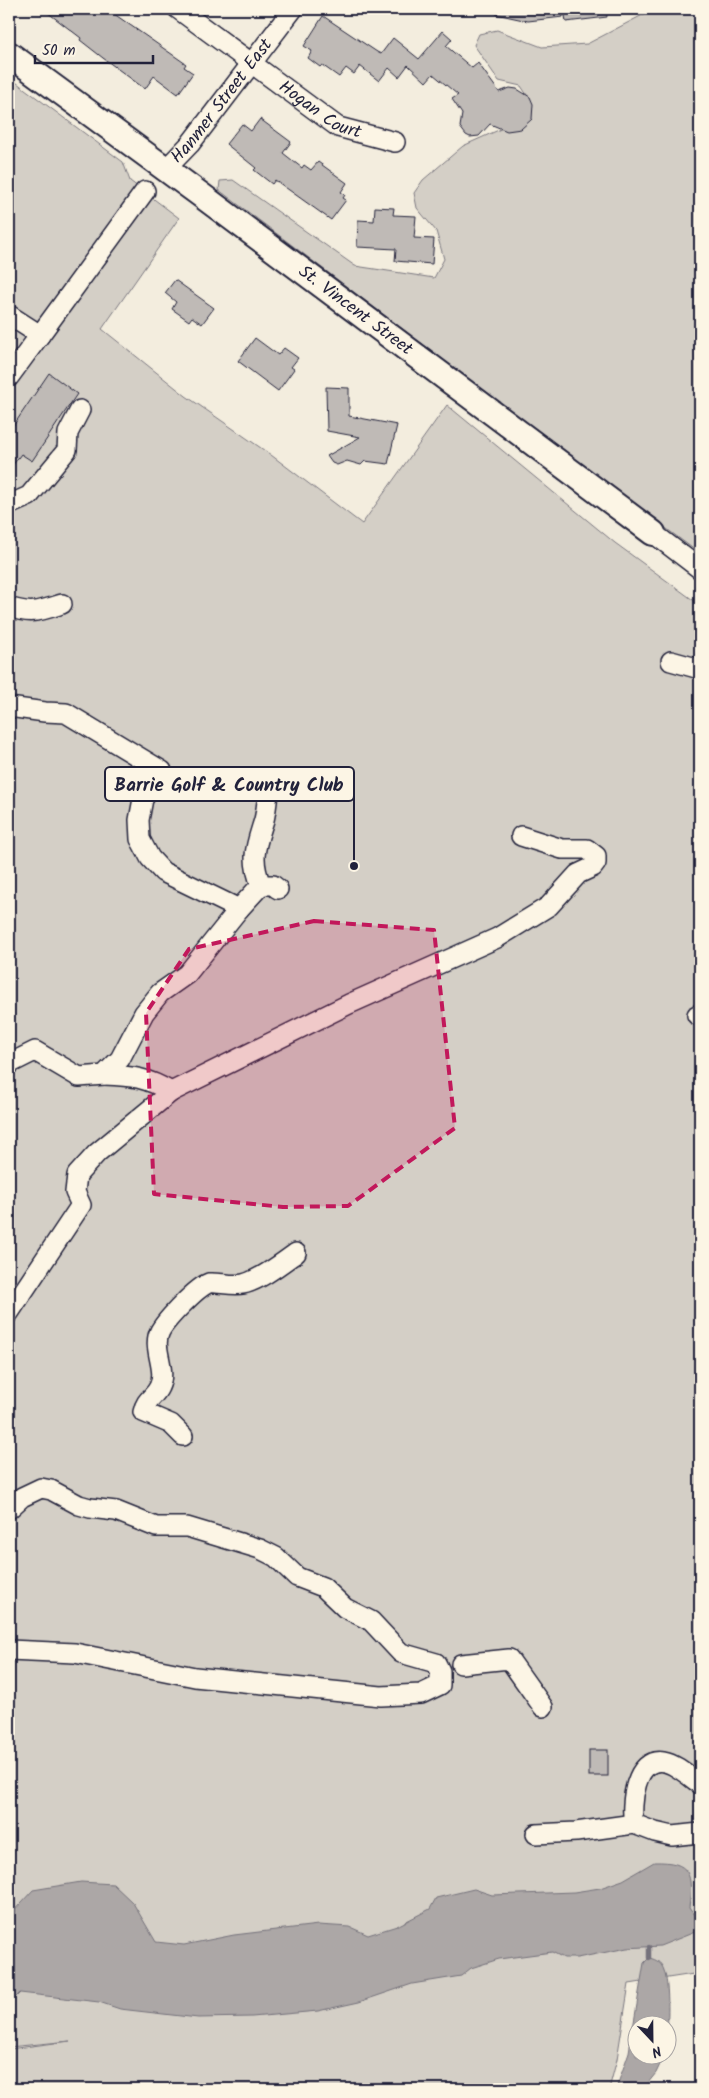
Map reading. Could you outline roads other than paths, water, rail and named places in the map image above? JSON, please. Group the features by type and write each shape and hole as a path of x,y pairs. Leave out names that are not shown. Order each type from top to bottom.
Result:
{"main road":[{"name":"St. Vincent Street","path":"9,54 653,533"}],"street":[{"name":"Hogan Court","path":"178,9 338,127 395,142"},
{"name":"Hanmer Street East","path":"166,169 190,144 293,9"},
{"path":"9,377 15,358 40,336 144,191"},
{"path":"9,314 40,336"},
{"path":"9,503 11,504 29,496 67,450 68,433 80,410"},
{"name":"St. Vincent Street","path":"653,533 700,569"},
{"path":"9,607 22,612 35,613 62,604"},
{"path":"671,661 700,669"},
{"path":"9,707 66,713 162,770 143,799 139,820 140,839 150,858 164,872 238,909"},
{"path":"104,1075 120,1059 144,1013 160,993 187,974 238,909 270,887 256,872 254,858 257,838 264,820 268,793"},
{"path":"9,1313 80,1205 76,1192 77,1175 97,1153 171,1092 349,1004 498,938 549,906 578,874 593,867 596,863 596,856 587,849 562,849 521,836"},
{"path":"9,1064 35,1050 79,1077 104,1075 130,1076 153,1081 171,1092"},
{"path":"183,1436 171,1424 144,1412 145,1403 159,1388 162,1371 158,1348 159,1333 167,1319 209,1283 244,1284 296,1253"},
{"path":"9,1509 22,1497 41,1488 51,1490 90,1508 116,1511 156,1527 187,1527 260,1549 276,1556 297,1578 323,1587 345,1608 371,1621 401,1653 436,1663 447,1661 461,1664 509,1659 543,1707"},
{"path":"9,1650 75,1654 195,1677 381,1696 421,1694 449,1679 461,1664"},
{"path":"436,1663 440,1671 440,1684"},
{"path":"634,1824 633,1796 642,1772 647,1766 661,1761 669,1763 700,1784"},
{"path":"536,1834 576,1832 634,1824 672,1836 700,1833"}],"waterway":[{"path":"649,1947 649,1958"}],"place":[{"name":"Barrie Golf & Country Club","path":"354,866"}]}
